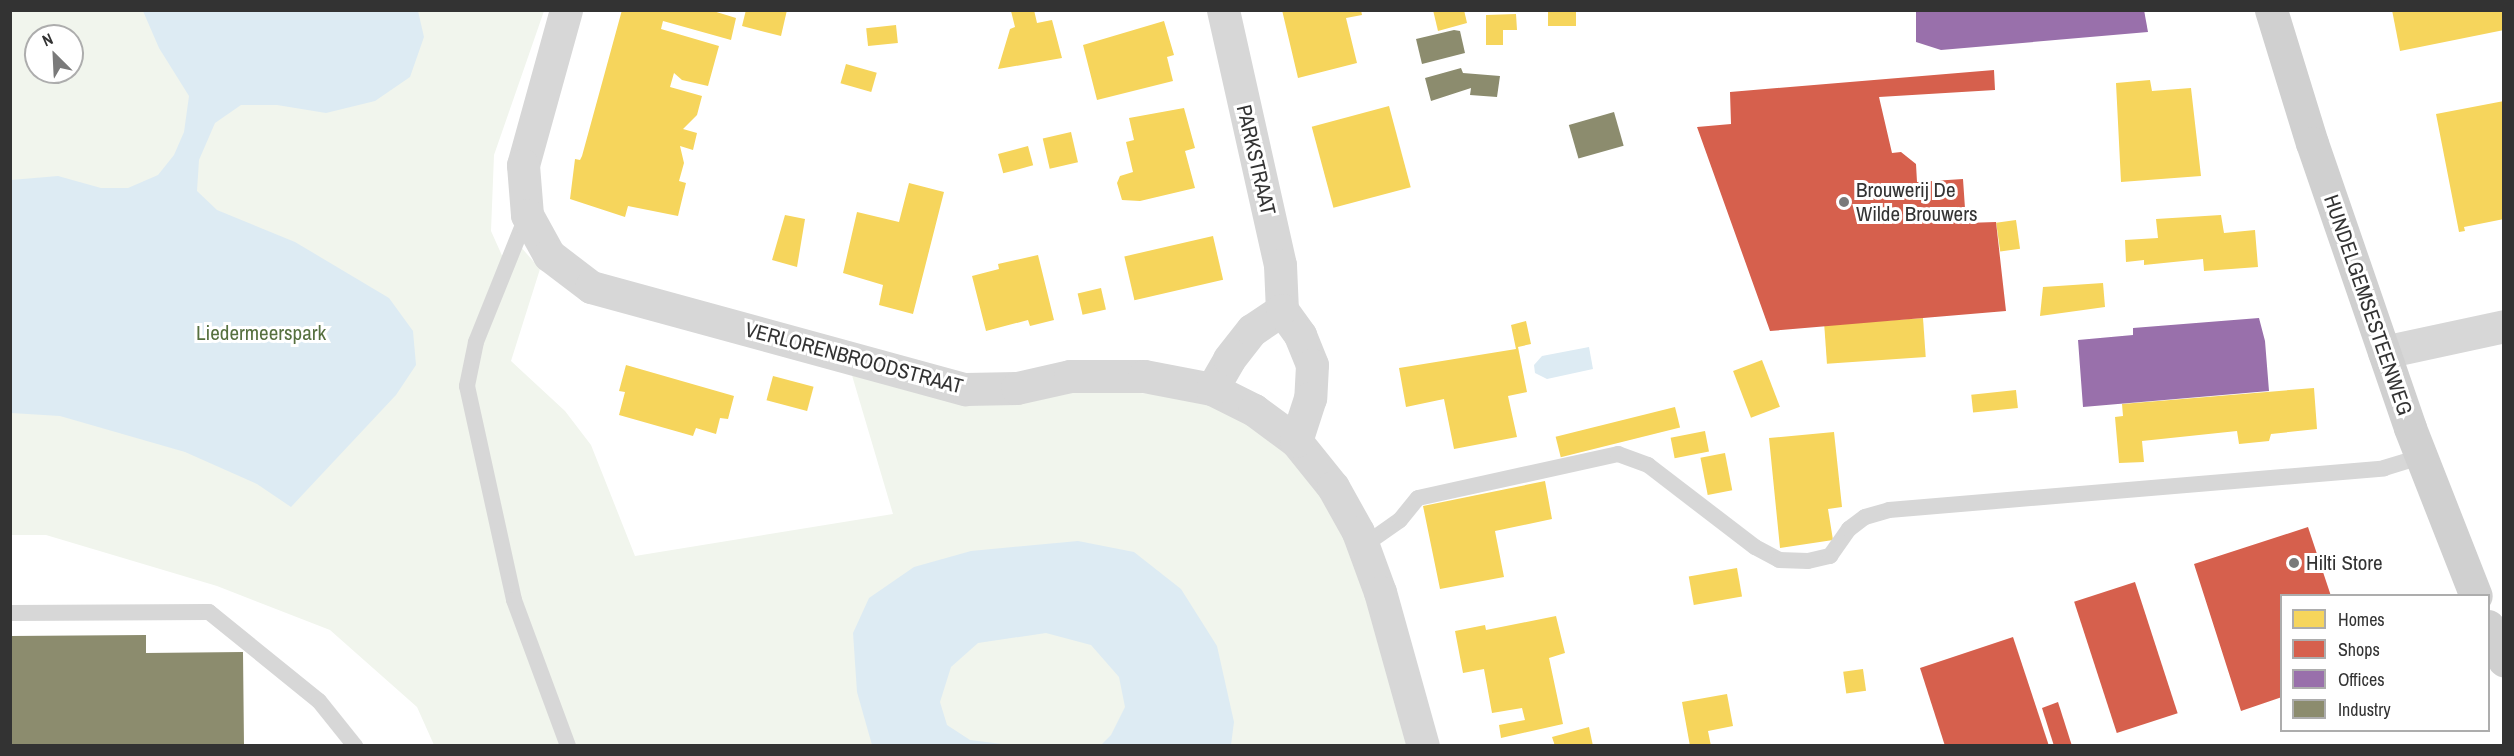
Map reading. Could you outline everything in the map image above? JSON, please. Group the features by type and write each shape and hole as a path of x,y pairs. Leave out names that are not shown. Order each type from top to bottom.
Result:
{"main road":[{"name":"HUNDELGEMSESTEENWEG","path":"2271,10 2312,143 2384,352 2421,457 2475,594"},
{"path":"2490,630 2504,661"}],"street":[{"name":"VERLORENBROODSTRAAT","path":"566,10 523,165 527,215 549,255 591,287 965,389 1017,388 1071,376 1144,376 1212,389 1254,410 1296,441 1333,487 1363,546 1423,746"},
{"name":"PARKSTRAAT","path":"1223,10 1280,265 1282,310"},
{"path":"1212,389 1229,359 1252,330 1282,310 1300,335 1312,365 1310,398 1296,441"},
{"path":"2384,352 2504,326"}],"lane":[{"path":"527,215 476,342 468,386 514,600 568,746"},
{"path":"1363,546 1400,519 1418,498 1618,454 1648,465 1755,547 1779,560 1808,561 1830,556 1849,529 1864,517 1889,510 2384,468 2421,457"},
{"path":"10,613 209,612 319,701 355,746"}],"green space":[{"name":"Liedermeerspark","path":"11,11 544,11 494,155 491,231 504,260 520,246 540,269 511,361 565,411 591,445 635,556 893,514 851,372 1208,398 1292,449 1349,536 1414,745 434,745 417,707 330,630 217,586 46,535 11,535"}],"shaded area":[{"path":"143,11 418,11 424,37 410,77 375,101 326,113 277,105 241,105 215,123 199,160 197,191 217,210 295,242 389,298 413,331 416,365 396,395 291,507 257,484 185,452 60,416 11,413 11,180 58,176 101,188 128,188 158,175 174,155 184,132 189,96 159,48"},
{"path":"1589,347 1593,369 1547,379 1535,373 1534,365 1542,356"},
{"path":"1078,541 1134,552 1181,589 1217,646 1234,722 1231,745 1101,745 1111,735 1125,707 1119,677 1091,645 1046,633 978,643 951,667 940,702 947,725 970,740 1010,745 872,745 857,692 853,633 869,598 914,567 971,551"}],"building: Homes":[{"path":"622,10 710,10 736,18 731,40 663,21 661,29 719,46 708,86 682,80 674,73 670,87 702,96 697,115 683,129 697,133 693,150 680,146 684,163 679,181 686,183 678,216 628,206 625,217 570,199 575,159 580,160 582,156"},
{"path":"746,10 787,10 781,36 742,26"},
{"path":"1034,10 1037,23 1052,20 1062,58 998,69 1010,29 1015,27 1011,11"},
{"path":"1282,10 1361,10 1362,15 1346,18 1357,63 1298,78"},
{"path":"1433,10 1464,10 1467,23 1438,31"},
{"path":"1548,10 1576,10 1576,26 1548,26"},
{"path":"2392,10 2504,10 2504,30 2400,51"},
{"path":"1516,14 1517,30 1503,30 1503,45 1486,45 1486,15"},
{"path":"1164,21 1174,55 1167,57 1173,81 1097,100 1083,45"},
{"path":"896,25 898,43 868,46 866,28"},
{"path":"846,64 877,73 871,92 840,83"},
{"path":"2150,80 2152,91 2191,88 2201,176 2121,182 2116,83"},
{"path":"2504,101 2504,219 2464,227 2465,231 2459,232 2436,114"},
{"path":"1389,106 1411,187 1333,208 1312,127"},
{"path":"1184,108 1195,148 1185,151 1195,188 1140,201 1122,200 1117,183 1120,176 1133,172 1126,142 1134,140 1129,118"},
{"path":"1071,132 1078,162 1050,169 1043,139"},
{"path":"1028,146 1033,165 1003,173 998,154"},
{"path":"909,183 944,192 913,314 879,305 883,285 843,273 857,212 899,222"},
{"path":"785,215 805,219 797,267 772,260"},
{"path":"2221,215 2224,233 2255,230 2258,267 2204,271 2203,259 2144,265 2144,260 2126,262 2125,240 2158,238 2156,219"},
{"path":"2016,220 2020,249 2000,252 1996,223"},
{"path":"1213,236 1223,280 1134,300 1124,256"},
{"path":"1038,255 1054,320 1030,326 1028,320 986,331 972,276 999,269 998,264"},
{"path":"2103,283 2105,307 2040,316 2043,287"},
{"path":"1101,288 1106,309 1083,315 1078,293"},
{"path":"1923,318 1926,357 1827,364 1824,325"},
{"path":"1526,321 1531,344 1518,347 1527,392 1508,396 1517,437 1454,449 1444,399 1406,407 1399,368 1516,349 1511,325"},
{"path":"1762,360 1780,407 1751,418 1733,371"},
{"path":"626,365 734,396 728,419 720,418 716,434 696,428 693,436 619,415 625,392 619,391"},
{"path":"773,376 814,387 807,411 767,400"},
{"path":"2314,388 2317,429 2271,434 2269,441 2239,444 2237,431 2142,441 2144,462 2119,463 2115,417 2123,416 2122,404"},
{"path":"2016,390 2018,408 1973,413 1971,395"},
{"path":"1675,407 1680,427 1561,457 1556,437"},
{"path":"1705,431 1709,452 1675,458 1671,438"},
{"path":"1834,432 1842,507 1828,509 1833,540 1780,548 1769,438"},
{"path":"1725,453 1732,490 1708,495 1700,458"},
{"path":"1545,481 1552,519 1495,531 1504,577 1440,589 1423,506"},
{"path":"1737,568 1742,597 1694,605 1689,577"},
{"path":"1556,616 1565,653 1549,658 1563,724 1501,738 1499,725 1525,720 1522,708 1492,713 1484,669 1463,673 1455,631 1485,625 1486,630"},
{"path":"1863,669 1866,691 1846,694 1843,672"},
{"path":"1727,694 1733,726 1708,731 1711,746 1690,746 1682,702"},
{"path":"1589,727 1593,746 1555,746 1552,737"}],"building: Shops":[{"name":"Brouwerij De Wilde Brouwers","path":"1994,70 1995,90 1879,97 1892,153 1901,152 1916,164 1917,182 1963,179 1966,223 1996,222 2006,311 1770,331 1697,127 1731,124 1730,92"},
{"path":"2308,527 2330,594 2280,594 2280,698 2241,711 2194,564"},
{"path":"2135,582 2178,713 2117,733 2074,602"},
{"path":"2013,637 2049,746 1945,746 1920,668"},
{"path":"2058,702 2072,746 2054,746 2042,708"}],"building: Offices":[{"path":"1916,10 2144,10 2148,32 1941,50 1916,42"},
{"path":"2259,318 2265,341 2269,391 2083,407 2078,340 2133,335 2133,328"}],"building: Industry":[{"path":"1454,30 1460,31 1465,53 1422,64 1416,39"},
{"path":"1461,68 1463,73 1500,76 1497,97 1470,95 1471,88 1431,101 1425,78"},
{"path":"1614,112 1624,146 1578,159 1569,125"},
{"path":"146,635 146,653 243,652 244,746 10,746 10,636"}],"place":[{"name":"Brouwerij De Wilde Brouwers","path":"1844,202"},
{"name":"Hilti Store","path":"2294,563"}]}
